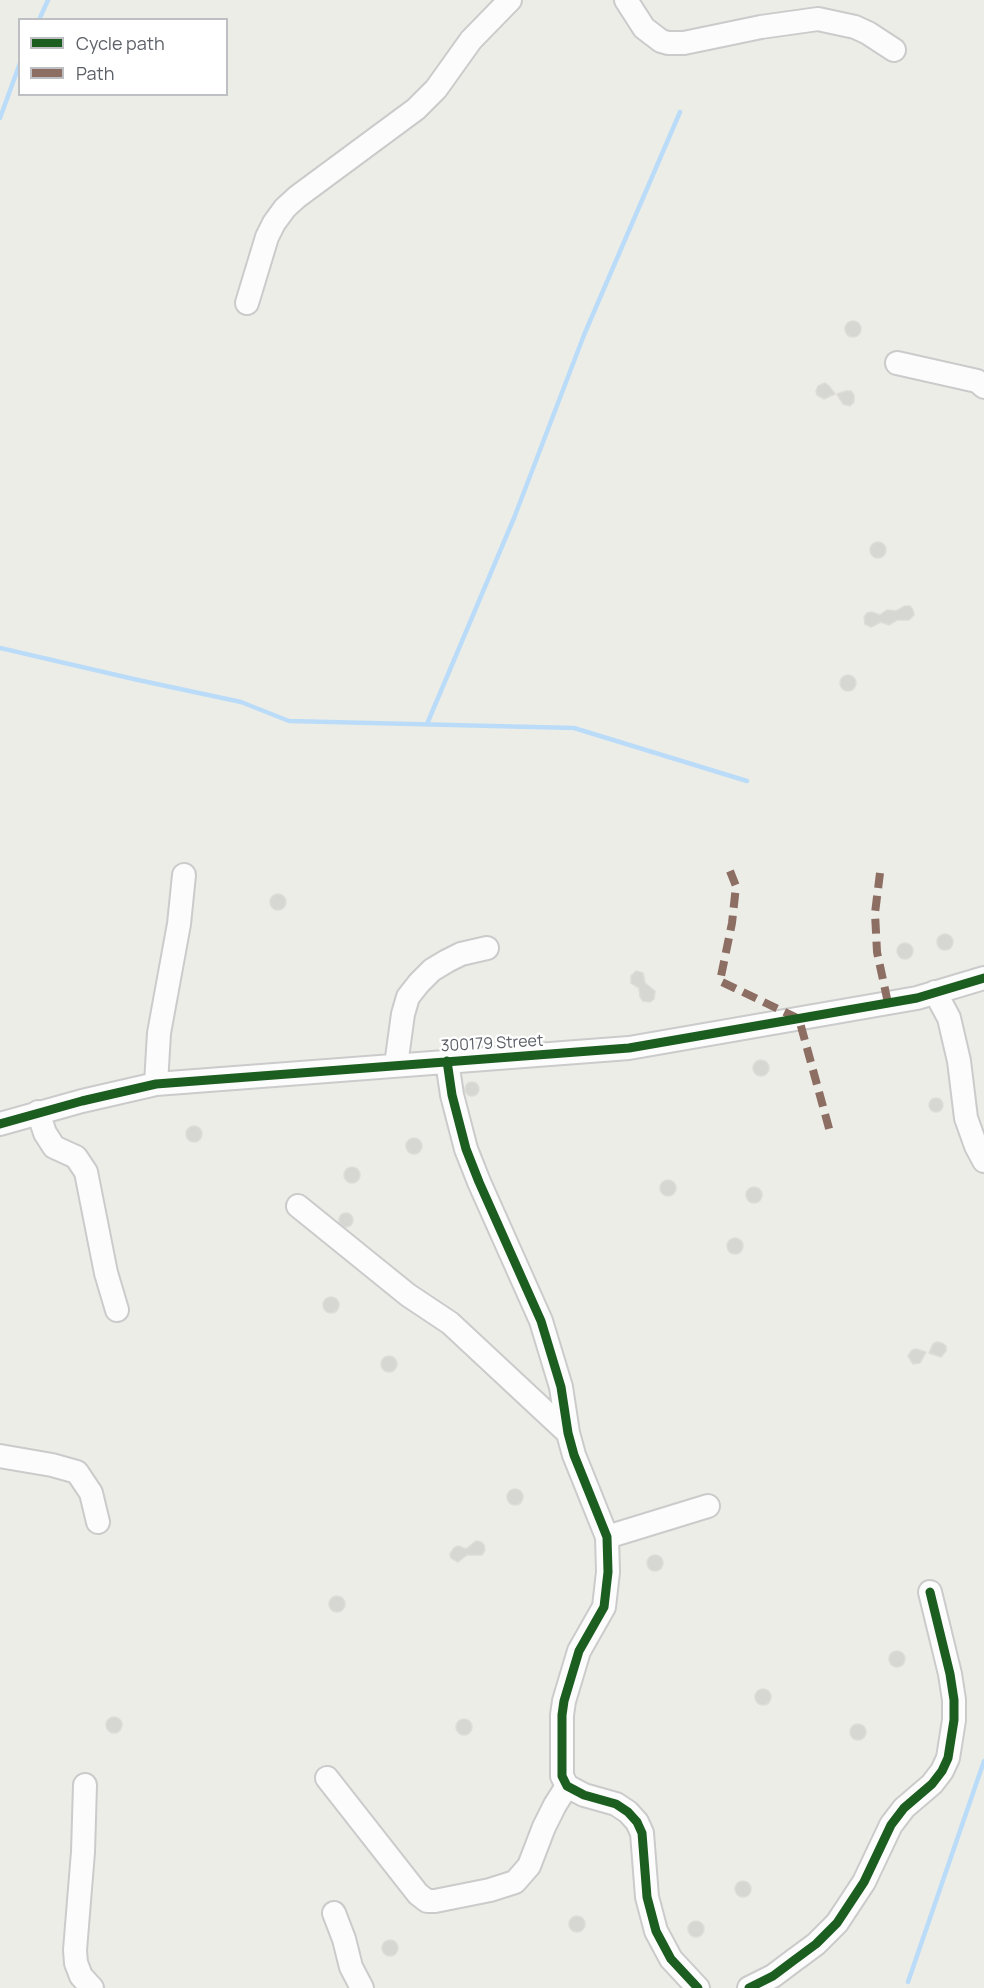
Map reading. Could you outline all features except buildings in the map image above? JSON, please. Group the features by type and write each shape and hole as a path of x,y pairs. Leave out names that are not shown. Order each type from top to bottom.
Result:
{"street":[{"path":"247,303 267,237 285,208 416,110 436,89 477,33 510,0"},
{"path":"626,0 644,28 661,41 668,43 684,43 761,27 818,19 855,27 894,50"},
{"path":"897,363 977,381 984,387"},
{"path":"156,1084 161,1018 179,924 184,875"},
{"path":"396,1065 403,1014 408,997 432,970 461,954 487,948"},
{"name":"300179 Street","path":"1,1120 156,1084 447,1061 593,1053 629,1048 917,998 984,978"},
{"path":"935,992 949,1018 959,1061 966,1118 984,1161"},
{"path":"447,1061 452,1095 466,1149 541,1321 561,1387 574,1455 607,1537 608,1572 604,1607 579,1651 564,1701 561,1768 564,1782 584,1795 616,1804 637,1822 642,1833 647,1897 656,1931 671,1959 698,1988"},
{"path":"38,1112 45,1133 54,1147 76,1157 86,1172 106,1273 117,1310"},
{"path":"298,1206 408,1295 450,1323 568,1433"},
{"path":"0,1456 77,1472 91,1493 98,1522"},
{"path":"607,1537 708,1506"},
{"path":"749,1988 773,1976 816,1944 837,1923 864,1882 891,1825 904,1808 932,1784 948,1758 954,1720 954,1700 930,1592"},
{"path":"327,1778 418,1894 428,1901 498,1888 515,1882 529,1866 547,1820 567,1786"},
{"path":"85,1785 83,1862 75,1950 76,1963 81,1976 92,1988"},
{"path":"334,1913 351,1967 362,1988"}],"waterway":[{"path":"40,18 48,0"},
{"path":"0,118 18,68"},
{"path":"427,724 514,518 584,335 680,112"},
{"path":"0,648 241,702 289,721 574,728 747,781"},
{"path":"908,1982 984,1761"}],"marked path":[{"path":"730,871 736,886 732,923 720,981 799,1019 830,1132"},
{"path":"880,873 875,913 877,952 888,1003"}],"cycle path":[{"path":"0,1124 82,1101 156,1084 629,1048 917,998 984,978"},
{"path":"447,1061 452,1095 466,1149 541,1321 561,1387 574,1455 607,1537 608,1572 604,1607 579,1651 564,1701 562,1776 567,1786 584,1795 616,1804 637,1822 642,1833 647,1897 656,1931 671,1959 698,1988"},
{"path":"749,1988 773,1976 816,1944 837,1923 864,1882 891,1825 904,1808 932,1784 948,1758 954,1720 954,1700 930,1592"}]}
